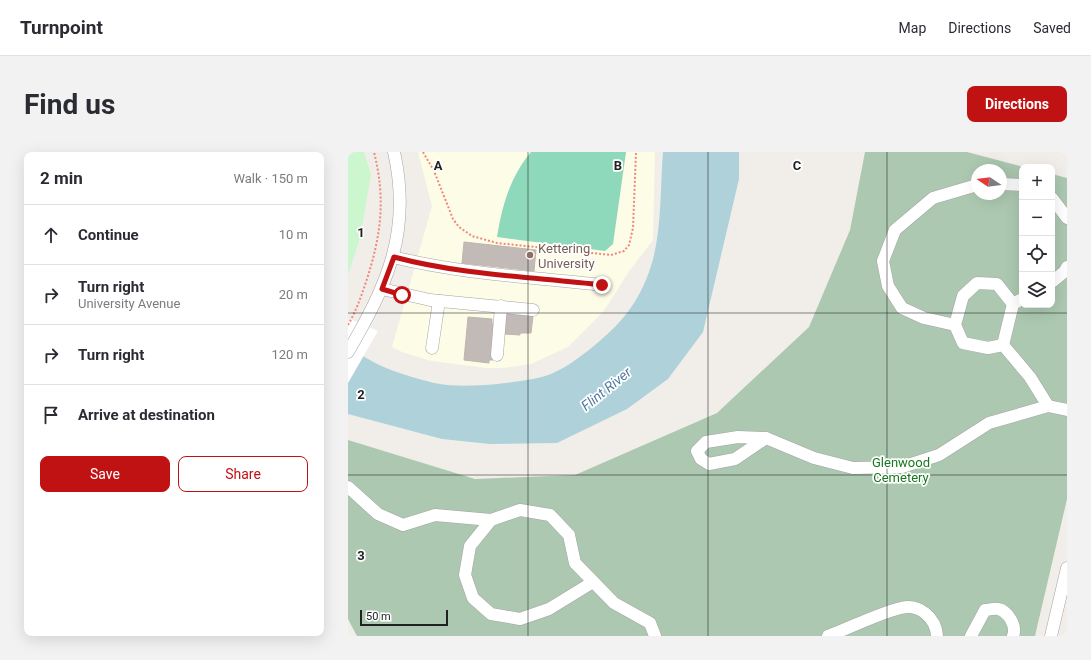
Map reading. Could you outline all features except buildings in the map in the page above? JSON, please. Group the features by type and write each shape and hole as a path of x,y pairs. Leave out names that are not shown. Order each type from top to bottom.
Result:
{"street":[{"path":"348,352 364,325 382,289 394,257 400,205 399,179 394,152"},
{"path":"1007,184 1019,185"},
{"path":"955,325 924,318 902,308 888,286 883,261 895,230 933,198 971,187"},
{"path":"1054,200 1067,218"},
{"path":"394,257 451,268 602,285"},
{"path":"1055,279 1065,271 1067,267"},
{"path":"977,283 997,284 1017,301 1004,345 988,348 964,342 955,325 963,296 977,283"},
{"path":"382,289 402,295 440,301 533,310"},
{"path":"432,348 440,301"},
{"path":"497,355 501,306"},
{"path":"1004,345 1030,378 1048,406"},
{"path":"766,438 735,459 709,464 701,459 697,451 706,442 738,437 766,438 814,458 853,468 902,467 939,455 989,423 1048,406 1067,410"},
{"path":"348,487 378,514 403,526 435,515 491,520 520,510 550,515 569,535 575,563 614,603 650,623 655,636"},
{"path":"491,520 470,546 465,575 473,598 491,614 520,619 549,609 593,582"},
{"path":"1051,636 1067,568"},
{"path":"828,636 902,607 916,608 930,616 937,630 937,636"},
{"path":"971,636 985,610 998,609 1010,616 1015,632 1014,636"}],"path":[{"path":"348,325 370,272 380,229 381,192 374,152"},
{"path":"423,152 434,171 453,219 459,227 472,236 489,242 611,255 624,251 631,237 636,152"}],"shaded area":[{"name":"Kettering University","path":"418,152 655,152 653,240 630,270 603,312 568,347 531,364 504,368 487,368 431,361 402,352 392,347 432,206"}],"green space":[{"path":"348,152 364,152 371,175 360,238 348,275"},
{"path":"531,152 626,152 613,244 605,251 497,237 504,203 512,182"},
{"name":"Glenwood Cemetery","path":"865,152 967,152 1019,166 1019,308 1055,308 1055,175 1067,178 1067,499 1035,636 357,636 348,619 348,440 475,479 575,475 717,413 809,327 850,230"}],"water":[{"name":"Flint River","path":"663,152 739,152 739,179 703,332 668,379 627,409 557,443 490,444 442,439 348,414 348,346 376,363 409,376 434,383 457,386 473,386 518,382 551,374 571,363 600,341 619,323 634,303 646,280 651,266 655,253 659,224"}],"pier":[{"path":"350,319 378,331 348,383 348,322"}],"place":[{"name":"Kettering University","path":"530,255"}],"route":[{"path":"402,295 382,289 394,257 427,265 602,285"}]}
